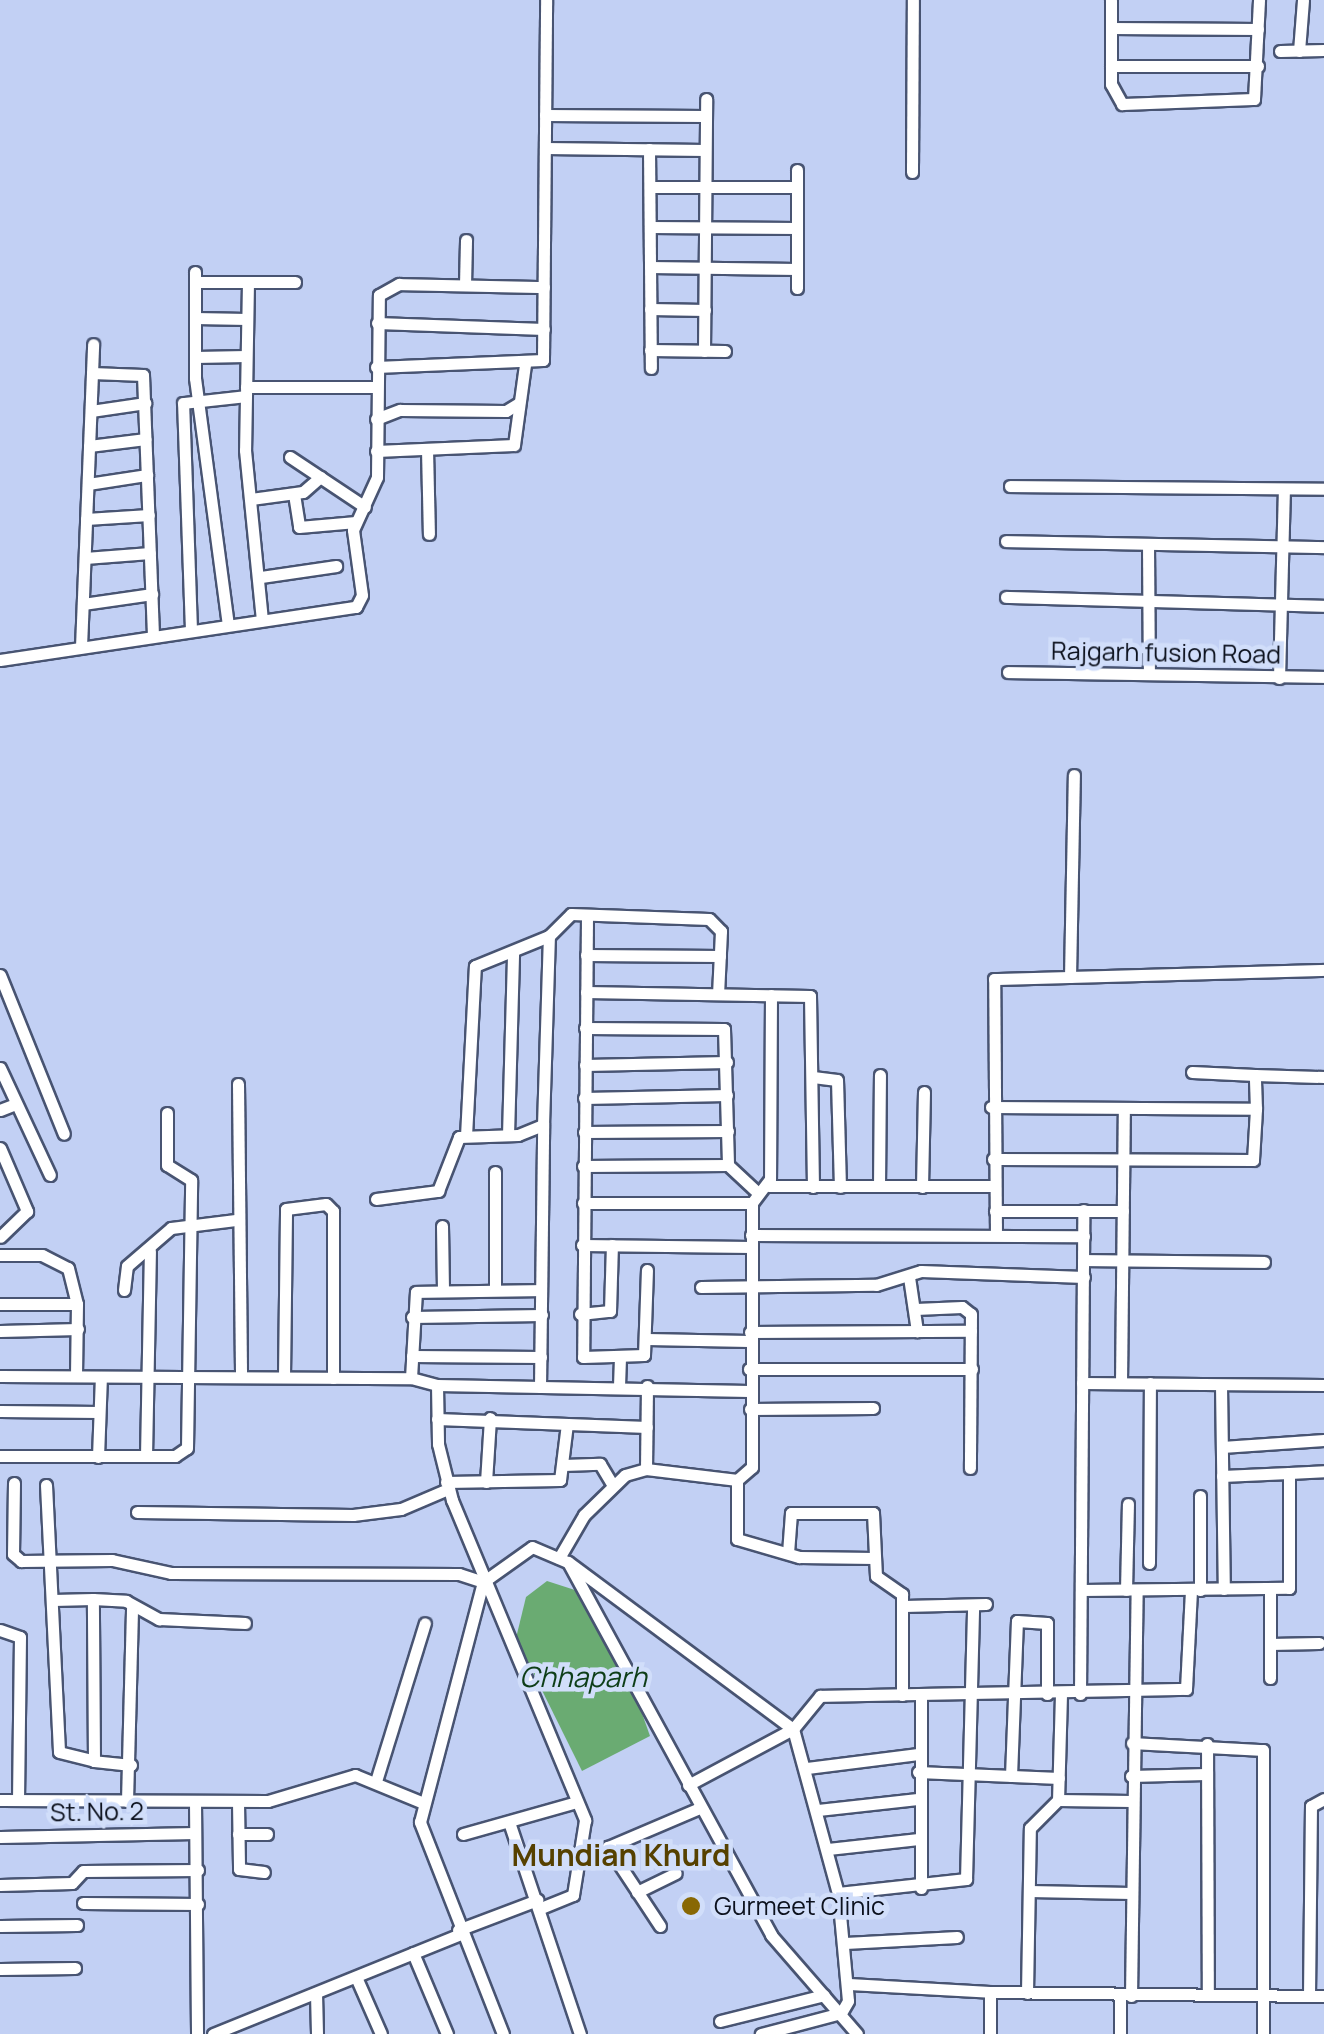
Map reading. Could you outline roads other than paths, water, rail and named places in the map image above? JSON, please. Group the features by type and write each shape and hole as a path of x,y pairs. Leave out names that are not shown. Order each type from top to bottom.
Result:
{"street":[{"path":"376,367 525,365 542,360 546,0"},
{"path":"912,172 913,0"},
{"path":"1111,0 1112,94 1122,104 1251,100 1258,66 1259,0"},
{"path":"1300,51 1303,0"},
{"path":"1112,28 1258,29"},
{"path":"1280,51 1324,50"},
{"path":"1111,66 1258,66"},
{"path":"704,351 706,100"},
{"path":"546,115 706,116"},
{"path":"545,148 705,150"},
{"path":"649,149 650,368"},
{"path":"797,288 798,170"},
{"path":"650,187 797,187"},
{"path":"650,228 797,228"},
{"path":"465,285 466,240"},
{"path":"650,267 797,270"},
{"path":"228,625 198,397 195,277 295,282"},
{"path":"248,282 246,392 251,500 262,577 262,620"},
{"path":"0,660 356,607 362,596 356,522 376,489 380,294 391,285 544,288"},
{"path":"650,309 704,310"},
{"path":"195,318 247,319"},
{"path":"377,323 544,329"},
{"path":"82,646 93,344"},
{"path":"650,350 724,351"},
{"path":"195,357 246,356"},
{"path":"376,451 507,449 519,440 525,365"},
{"path":"92,373 139,369 145,403 154,636"},
{"path":"191,630 182,408 198,397 376,387"},
{"path":"91,411 145,403"},
{"path":"376,419 400,410 506,410 519,403"},
{"path":"89,446 146,439"},
{"path":"427,449 429,534"},
{"path":"290,457 365,508"},
{"path":"88,484 148,476"},
{"path":"251,500 294,494 320,477"},
{"path":"1010,486 1324,489"},
{"path":"1279,678 1284,489"},
{"path":"294,494 298,527 356,522"},
{"path":"86,520 149,515"},
{"path":"1006,542 1324,548"},
{"path":"1148,544 1149,674"},
{"path":"84,558 150,553"},
{"path":"262,577 336,566"},
{"path":"83,604 152,594"},
{"path":"1006,597 1324,606"},
{"name":"Rajgarh fusion Road","path":"1008,672 1324,677"},
{"path":"1070,978 1074,775"},
{"path":"466,1136 469,976 475,966 549,936 568,915 709,919 721,931 718,994"},
{"path":"587,918 579,1354 644,1356 646,1270"},
{"path":"540,1386 549,936"},
{"path":"508,1135 512,952"},
{"path":"586,956 720,956"},
{"path":"996,1235 991,1186 994,979 1324,970"},
{"path":"0,975 64,1134"},
{"path":"586,992 811,996 813,1187"},
{"path":"564,1560 612,1484 646,1469 737,1480 752,1467 751,1241 759,1194 771,994"},
{"path":"585,1028 722,1028 727,1062 728,1165"},
{"path":"585,1064 727,1062"},
{"path":"0,1068 50,1175"},
{"path":"1192,1072 1324,1077"},
{"path":"880,1075 880,1186"},
{"path":"993,1159 1256,1159 1255,1075"},
{"path":"813,1077 837,1080 840,1187"},
{"path":"238,1084 236,1220 241,1377"},
{"path":"922,1187 924,1092"},
{"path":"584,1098 727,1095"},
{"path":"0,1110 16,1104"},
{"path":"991,1108 1256,1109"},
{"path":"1121,1383 1124,1108"},
{"path":"0,1456 146,1456 188,1448 192,1379 190,1176 167,1165 166,1113"},
{"path":"376,1198 438,1191 454,1141 466,1136 508,1135 543,1126"},
{"path":"584,1132 728,1131"},
{"path":"0,1148 27,1217 0,1237"},
{"path":"584,1166 728,1165 759,1194"},
{"path":"495,1172 495,1290"},
{"path":"583,1202 759,1194 813,1187 991,1186"},
{"path":"284,1377 286,1209 326,1204 333,1212 332,1378"},
{"path":"1080,1694 1084,1210"},
{"path":"996,1211 1124,1211"},
{"path":"124,1290 127,1266 150,1252 170,1228 192,1222 236,1220"},
{"path":"442,1226 443,1291"},
{"path":"582,1245 1084,1236"},
{"path":"580,1314 610,1310 612,1246"},
{"path":"146,1456 150,1252"},
{"path":"0,1255 55,1258 68,1268 77,1304 76,1376"},
{"path":"1084,1260 1264,1262"},
{"path":"702,1286 876,1285 909,1276 1084,1278"},
{"path":"909,1276 917,1332"},
{"path":"411,1378 416,1292 542,1290"},
{"path":"0,1304 77,1304"},
{"path":"915,1308 969,1309 970,1468"},
{"path":"412,1317 542,1314"},
{"path":"0,1330 78,1330"},
{"path":"647,1339 971,1331"},
{"path":"412,1356 541,1356"},
{"path":"619,1386 620,1358"},
{"path":"749,1370 972,1369"},
{"path":"0,1376 411,1378 437,1385 647,1386 749,1391"},
{"path":"98,1457 101,1377"},
{"path":"1082,1383 1324,1385"},
{"path":"1149,1563 1150,1383"},
{"path":"1222,1384 1224,1589"},
{"path":"213,2034 576,1888 586,1828 483,1582 447,1485 437,1419 437,1385"},
{"path":"646,1469 647,1386"},
{"path":"750,1409 874,1408"},
{"path":"0,1411 100,1412"},
{"path":"437,1419 490,1418 646,1427"},
{"path":"486,1482 490,1418"},
{"path":"137,1512 353,1515 401,1509 447,1485 554,1482 564,1465 567,1424"},
{"path":"1222,1447 1324,1440"},
{"path":"564,1465 600,1464 612,1484"},
{"path":"1222,1476 1324,1472"},
{"path":"1082,1590 1270,1590 1291,1585 1289,1474"},
{"path":"737,1480 740,1545 788,1553 874,1558"},
{"path":"14,1483 16,1560 112,1560 171,1572 459,1574 483,1582"},
{"path":"46,1485 46,1561 52,1600 59,1752 131,1765"},
{"path":"688,1785 792,1729 815,1698 1080,1694 1190,1686 1200,1496"},
{"path":"1120,2034 1132,1893 1134,1692 1128,1504"},
{"path":"788,1553 791,1513 868,1510 875,1520 876,1576 896,1587 904,1606 902,1695"},
{"path":"502,2034 425,1842 421,1802 483,1582 522,1551 564,1560 792,1729 807,1768 838,1893 848,1984 841,2013"},
{"path":"564,1560 688,1785 697,1810 727,1848 776,1944 858,2034"},
{"path":"1270,1590 1270,1678"},
{"path":"52,1600 93,1599 132,1607 159,1619 245,1624"},
{"path":"93,1599 94,1761"},
{"path":"838,1893 921,1888 966,1879 969,1696 980,1605 904,1606"},
{"path":"127,1800 131,1765 132,1607"},
{"path":"1011,1776 1014,1627 1022,1620 1046,1622 1047,1694"},
{"path":"376,1781 425,1622"},
{"path":"6,1630 22,1654 18,1800"},
{"path":"1270,1644 1319,1643"},
{"path":"1058,1800 1062,1694"},
{"path":"921,1695 917,1799 921,1888"},
{"path":"1132,1743 1264,1750 1262,2034"},
{"path":"1207,1744 1208,1995"},
{"path":"807,1768 918,1754"},
{"path":"918,1772 1058,1778"},
{"path":"1132,1776 1206,1774"},
{"path":"0,1800 268,1801 343,1777 376,1781 421,1802"},
{"path":"1309,1996 1310,1806 1324,1798"},
{"path":"818,1810 917,1799"},
{"path":"1027,1993 1032,1822 1058,1800 1131,1801"},
{"path":"195,1802 197,2034"},
{"path":"238,1802 239,1869 264,1872"},
{"path":"463,1834 577,1802"},
{"path":"660,1926 608,1847 697,1810"},
{"path":"509,1822 580,2034"},
{"name":"St. No. 2","path":"0,1837 195,1833"},
{"path":"238,1834 267,1834"},
{"path":"828,1849 918,1839"},
{"path":"0,1884 72,1884 83,1871 198,1870"},
{"path":"636,1892 676,1873"},
{"path":"1029,1891 1132,1893"},
{"path":"83,1903 198,1904"},
{"path":"0,1926 76,1925"},
{"path":"845,1942 957,1938"},
{"path":"413,1953 446,2034"},
{"path":"0,1969 75,1968"},
{"path":"356,1976 380,2034"},
{"path":"848,1984 1126,1996 1324,1996"},
{"path":"990,1992 990,2034"},
{"path":"316,1993 317,2034"},
{"path":"720,2021 824,1995"},
{"path":"761,2034 841,2013"}],"water":[{"name":"Chhaparh","path":"547,1581 578,1591 619,1648 650,1736 582,1771 516,1638 526,1597"}],"place":[{"name":"Gurmeet Clinic","path":"691,1906"}],"district":[{"name":"Mundian Khurd","path":"621,1855"}]}
